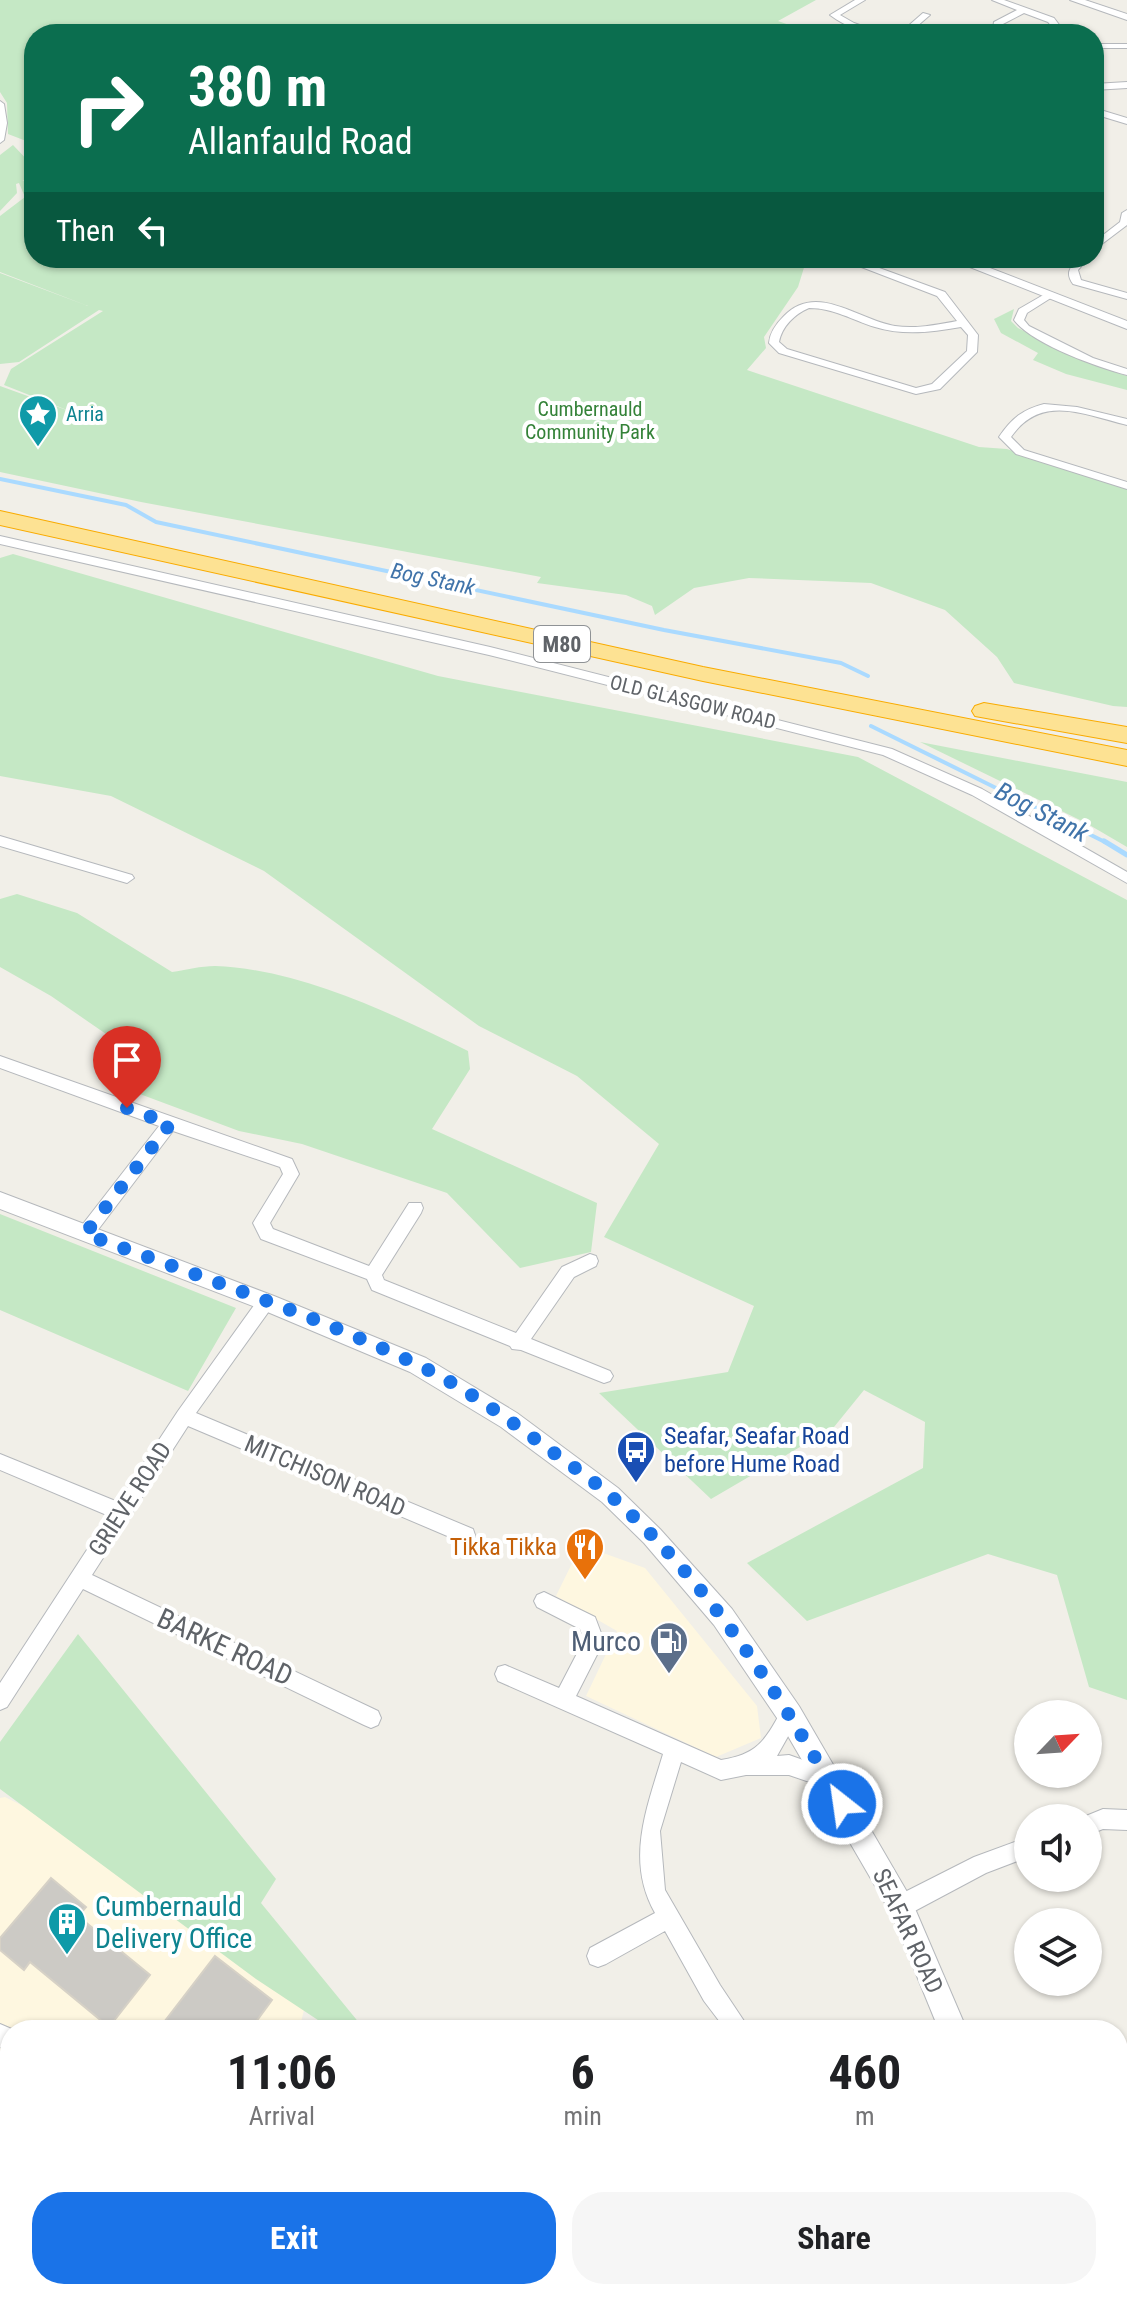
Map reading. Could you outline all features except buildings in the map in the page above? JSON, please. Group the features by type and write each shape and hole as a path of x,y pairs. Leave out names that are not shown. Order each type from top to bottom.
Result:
{"highway":[{"name":"M80","path":"0,500 670,650 932,702 1127,735"},
{"name":"M80","path":"0,518 671,669 929,722 1127,758"}],"street":[{"path":"849,24 834,15 861,0"},
{"path":"996,0 1051,20 1054,24"},
{"path":"1075,0 1127,17"},
{"path":"997,24 1023,10"},
{"path":"915,24 926,15"},
{"path":"1104,46 1127,46"},
{"path":"1104,86 1127,85"},
{"path":"0,104 3,123 0,140"},
{"path":"1104,114 1127,121"},
{"path":"1104,241 1124,223 1127,213"},
{"path":"870,268 941,294 964,323 973,335 972,352 936,387 916,391 835,369 783,351 774,343 774,336 789,315 808,306 834,307 888,328 922,329 964,323"},
{"path":"978,268 1127,325"},
{"path":"1075,268 1077,282 1127,296"},
{"path":"1049,296 1023,311 1019,320 1025,328 1089,360 1127,372"},
{"path":"1127,422 1069,406 1058,406 1028,414 1005,437 1020,452 1127,486"},
{"name":"OLD GLASGOW ROAD","path":"0,540 490,651 887,752 977,792 1127,878"},
{"path":"0,841 127,878"},
{"path":"0,1062 286,1163 291,1174 261,1223 267,1234 373,1274 378,1285 518,1344 604,1376"},
{"path":"85,1234 170,1124"},
{"name":"SEAFAR ROAD","path":"0,1200 266,1302 418,1365 509,1420 610,1495 652,1536 723,1617 790,1715 901,1906 949,2020"},
{"path":"373,1274 415,1208"},
{"path":"518,1344 568,1272 590,1261"},
{"name":"GRIEVE ROAD","path":"0,1700 184,1416 266,1302"},
{"name":"MITCHISON ROAD","path":"184,1416 466,1535"},
{"path":"0,1462 121,1512"},
{"name":"BARKE ROAD","path":"79,1578 371,1718"},
{"path":"544,1601 588,1623 594,1641 565,1698"},
{"path":"505,1674 565,1698 721,1770 789,1765 828,1778"},
{"path":"751,1767 773,1746 790,1715"},
{"path":"674,1750 650,1831 655,1892 712,1993 732,2020"},
{"path":"1102,1819 1127,1820"},
{"path":"901,1906 981,1864 1014,1852"},
{"path":"598,1956 668,1918"}],"shaded area":[{"path":"581,1545 645,1568 757,1706 761,1738 716,1757 586,1696 617,1631 556,1596"},
{"path":"5,1797 23,1806 304,2010 302,2020 0,2020 0,1798"}],"green space":[{"path":"0,0 816,0 778,21 787,24 24,24 24,140 8,134 7,103 0,92"},
{"name":"Cumbernauld Community Park","path":"13,145 24,157 24,195 19,183 16,184 17,193 0,211 0,155"},
{"name":"Cumbernauld Community Park","path":"24,198 24,268 804,268 798,287 764,337 766,348 747,370 979,447 1007,449 1127,489 1127,707 1014,683 997,657 945,610 871,583 749,578 694,588 655,615 652,606 626,595 537,583 541,577 141,502 0,472 0,386 72,412 4,385 11,369 103,311 99,310 19,362 0,364 0,273 88,306 0,272 0,216"},
{"path":"1014,309 1011,321 1018,328 1086,362 1127,376 1127,390 1066,374 1033,360 1038,353 1001,333 994,319"},
{"path":"13,554 438,676 858,757 1127,900 1127,1700 1089,1687 1057,1575 988,1554 807,1621 747,1563 923,1468 925,1422 864,1390 834,1427 711,1499 599,1393 728,1372 754,1306 604,1237 659,1144 577,1076 479,1026 264,871 111,796 0,776 0,558"},
{"path":"920,742 1127,782 1127,847 1086,823"},
{"path":"17,894 77,913 172,972 215,966 280,975 345,996 468,1051 470,1069 432,1129 597,1203 591,1252 520,1268 447,1193 302,1144 239,1131 113,1084 135,1054 51,996 0,967 0,899"},
{"path":"0,1214 236,1308 188,1391 0,1310"},
{"path":"78,1634 276,1879 261,1903 357,2020 318,2020 256,1979 0,1789 0,1742"}],"waterway":[{"name":"Bog Stank","path":"0,479 126,505 156,522 664,630 841,663 868,676"},
{"name":"Bog Stank","path":"871,726 1107,843"},
{"name":"Bog Stank","path":"1104,841 1127,855"}],"place":[{"name":"Arria","path":"38,448"},
{"name":"Seafar, Seafar Road before Hume Road","path":"636,1484"},
{"name":"Tikka Tikka","path":"585,1581"},
{"name":"Murco","path":"669,1675"},
{"name":"Cumbernauld Delivery Office","path":"67,1956"}],"route":[{"path":"127,1108 170,1124 85,1234 266,1302 418,1365 509,1420 561,1458 610,1495 652,1536 723,1617 790,1715 842,1804"}]}
